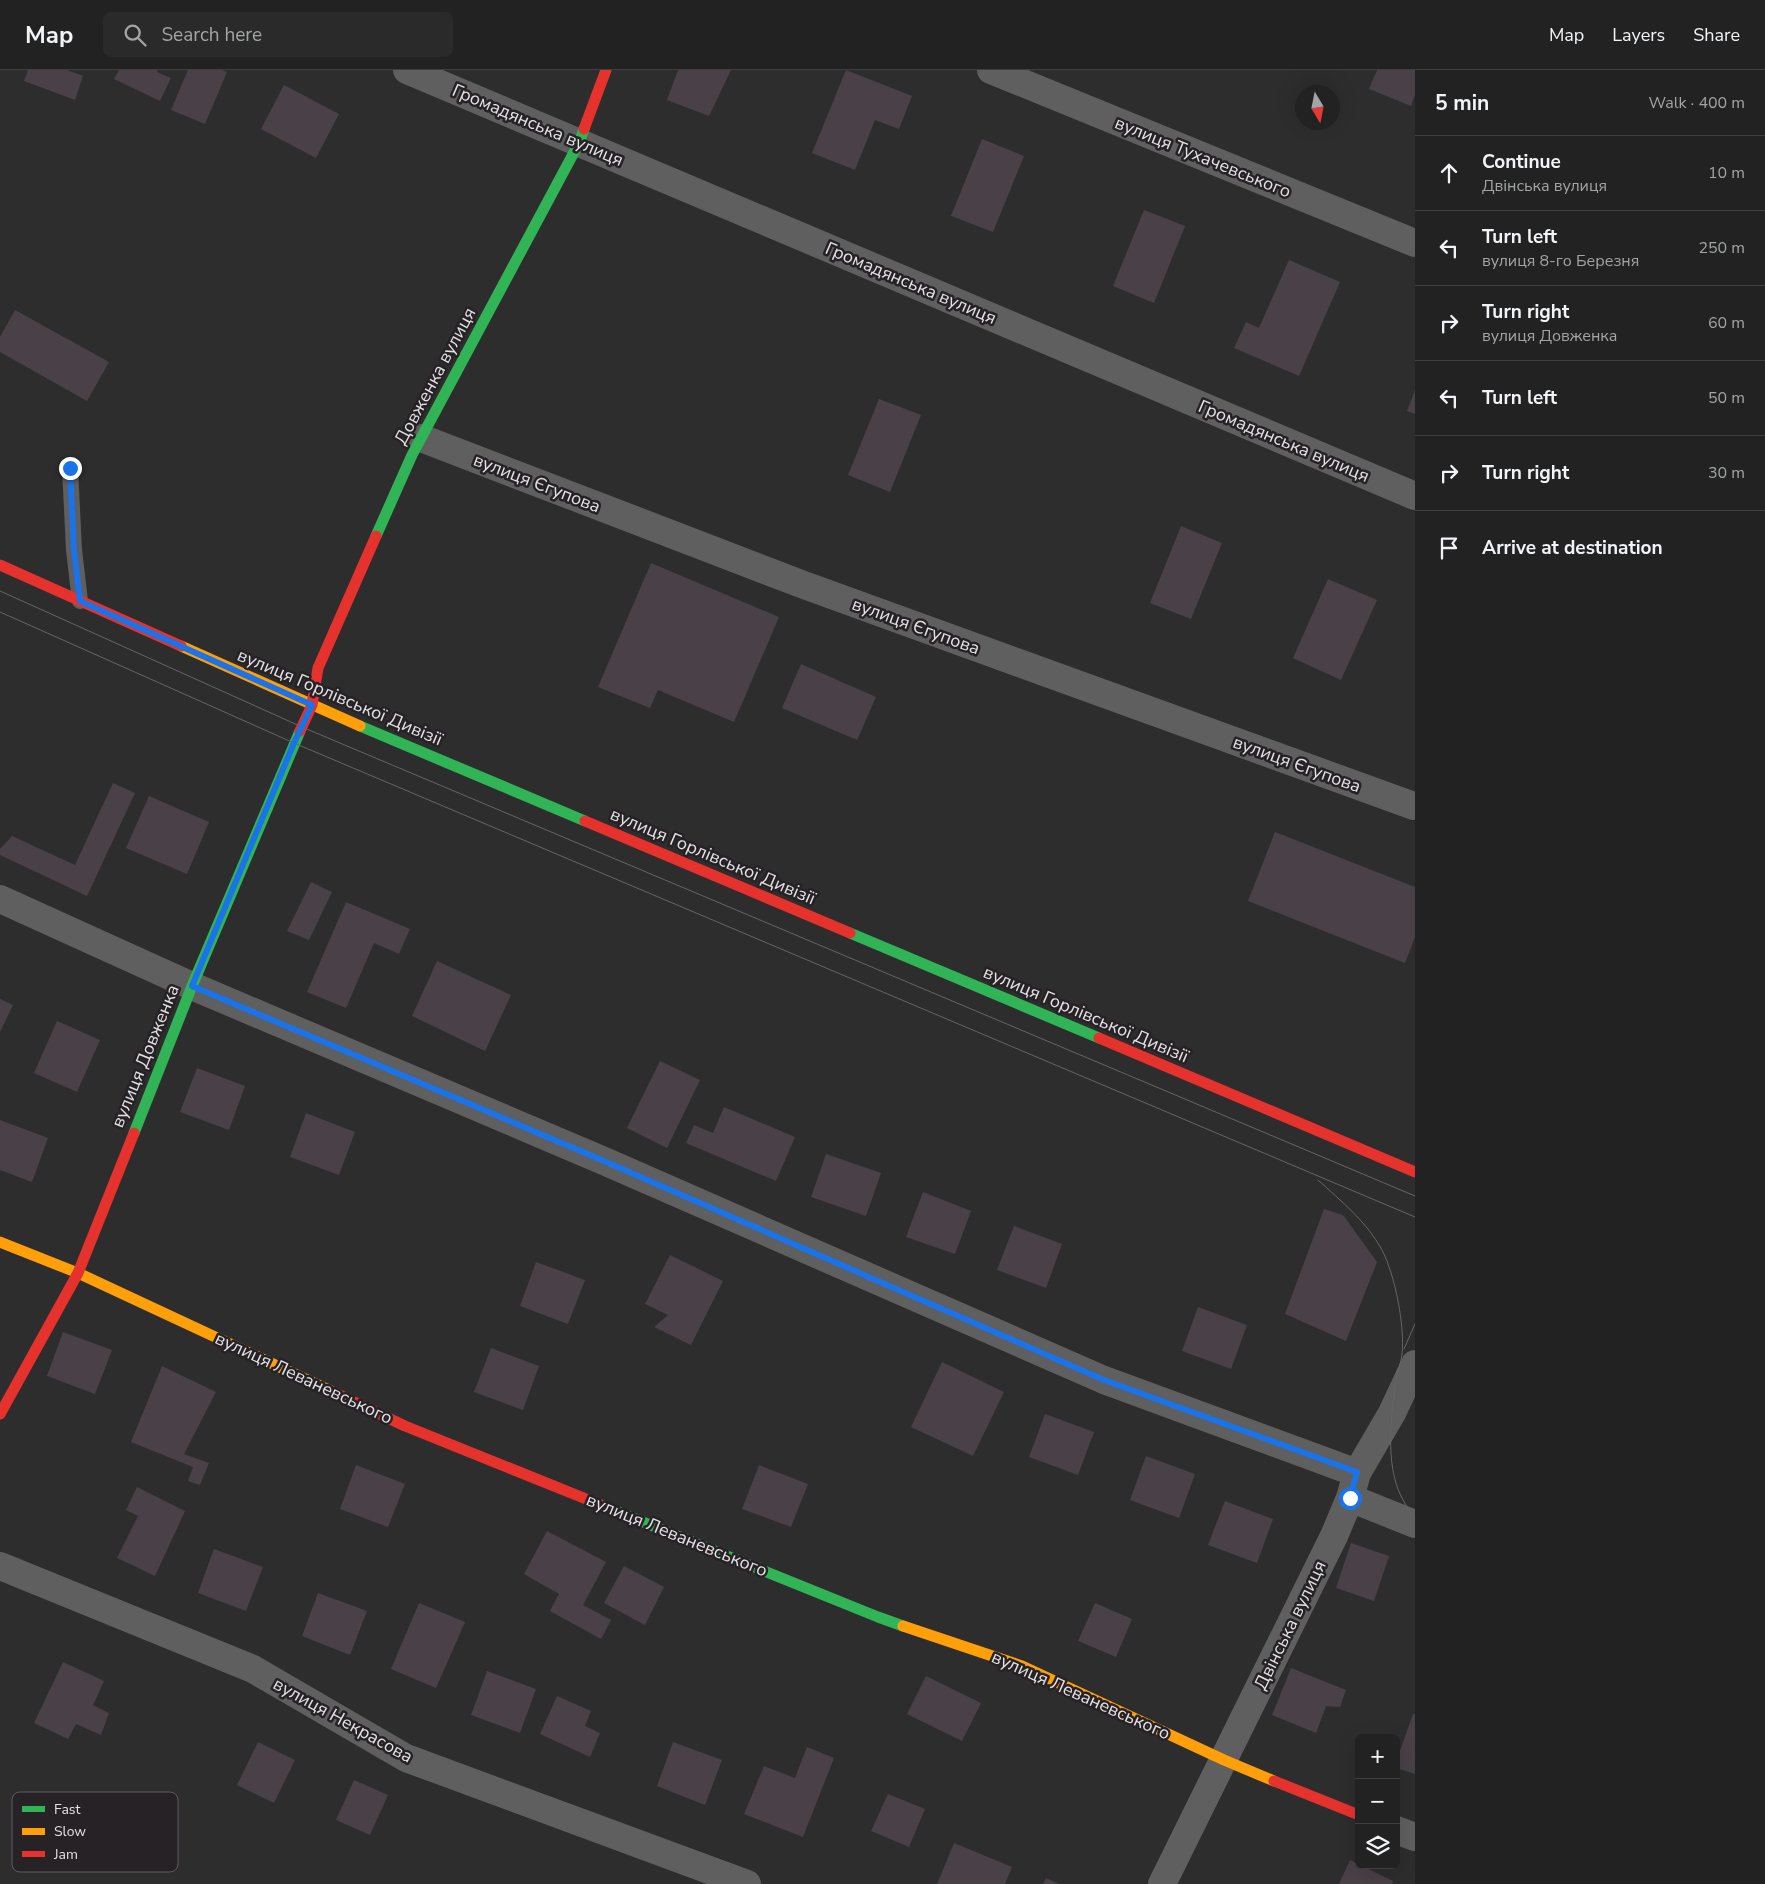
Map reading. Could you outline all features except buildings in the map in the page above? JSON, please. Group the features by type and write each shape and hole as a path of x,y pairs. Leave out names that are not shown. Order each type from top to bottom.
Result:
{"street":[{"name":"Громадянська вулиця","path":"407,70 1415,496"},
{"name":"Довженка вулиця","path":"312,705 318,668 408,464 579,143 606,70"},
{"name":"вулиця Тухачевського","path":"991,70 1415,243"},
{"name":"вулиця Єгупова","path":"421,438 814,588 1415,806"},
{"name":"вулиця Горлівської Дивізії","path":"0,564 312,705 1415,1172"},
{"name":"вулиця Довженка","path":"0,1414 78,1273 192,986 294,743 312,705"},
{"path":"0,899 192,986 604,1161 1104,1380 1357,1472"},
{"name":"вулиця Леваневського","path":"0,1242 78,1273 406,1426 878,1617 1022,1666 1224,1760 1355,1813"},
{"name":"Двінська вулиця","path":"1162,1884 1334,1536 1350,1498 1357,1472 1392,1412 1415,1364"},
{"path":"1350,1498 1415,1524"},
{"name":"вулиця Некрасова","path":"0,1566 254,1669 406,1758 747,1884"},
{"path":"1400,1832 1415,1838"}],"lane":[{"path":"70,468 74,550 80,601"}],"tram line":[{"path":"0,591 302,727 1415,1196"},
{"path":"0,612 294,743 1415,1217"},
{"path":"1318,1180 1353,1212 1369,1230 1382,1250 1391,1273 1398,1301 1403,1343 1392,1408 1391,1454 1396,1483 1415,1519"},
{"path":"1404,1349 1415,1324"}],"traffic: fast":[{"path":"376,536 412,455 579,143 584,129"},
{"path":"360,726 585,821"},
{"path":"134,1133 192,986 300,731"},
{"path":"850,933 1099,1038"},
{"path":"601,1505 903,1626"}],"traffic: slow":[{"path":"181,646 360,726"},
{"path":"0,1242 78,1273 331,1391"},
{"path":"903,1626 1022,1666 1224,1760 1274,1781"}],"traffic: jam":[{"path":"584,129 606,70"},
{"path":"300,731 312,705 318,668 376,536"},
{"path":"0,565 181,646"},
{"path":"585,821 850,933"},
{"path":"1099,1038 1415,1172"},
{"path":"0,1414 78,1273 134,1133"},
{"path":"331,1391 405,1426 601,1505"},
{"path":"1274,1781 1355,1813"}],"route":[{"path":"70,468 74,550 80,601 312,705 294,743 192,986 604,1161 1104,1380 1357,1472 1350,1498"}]}
